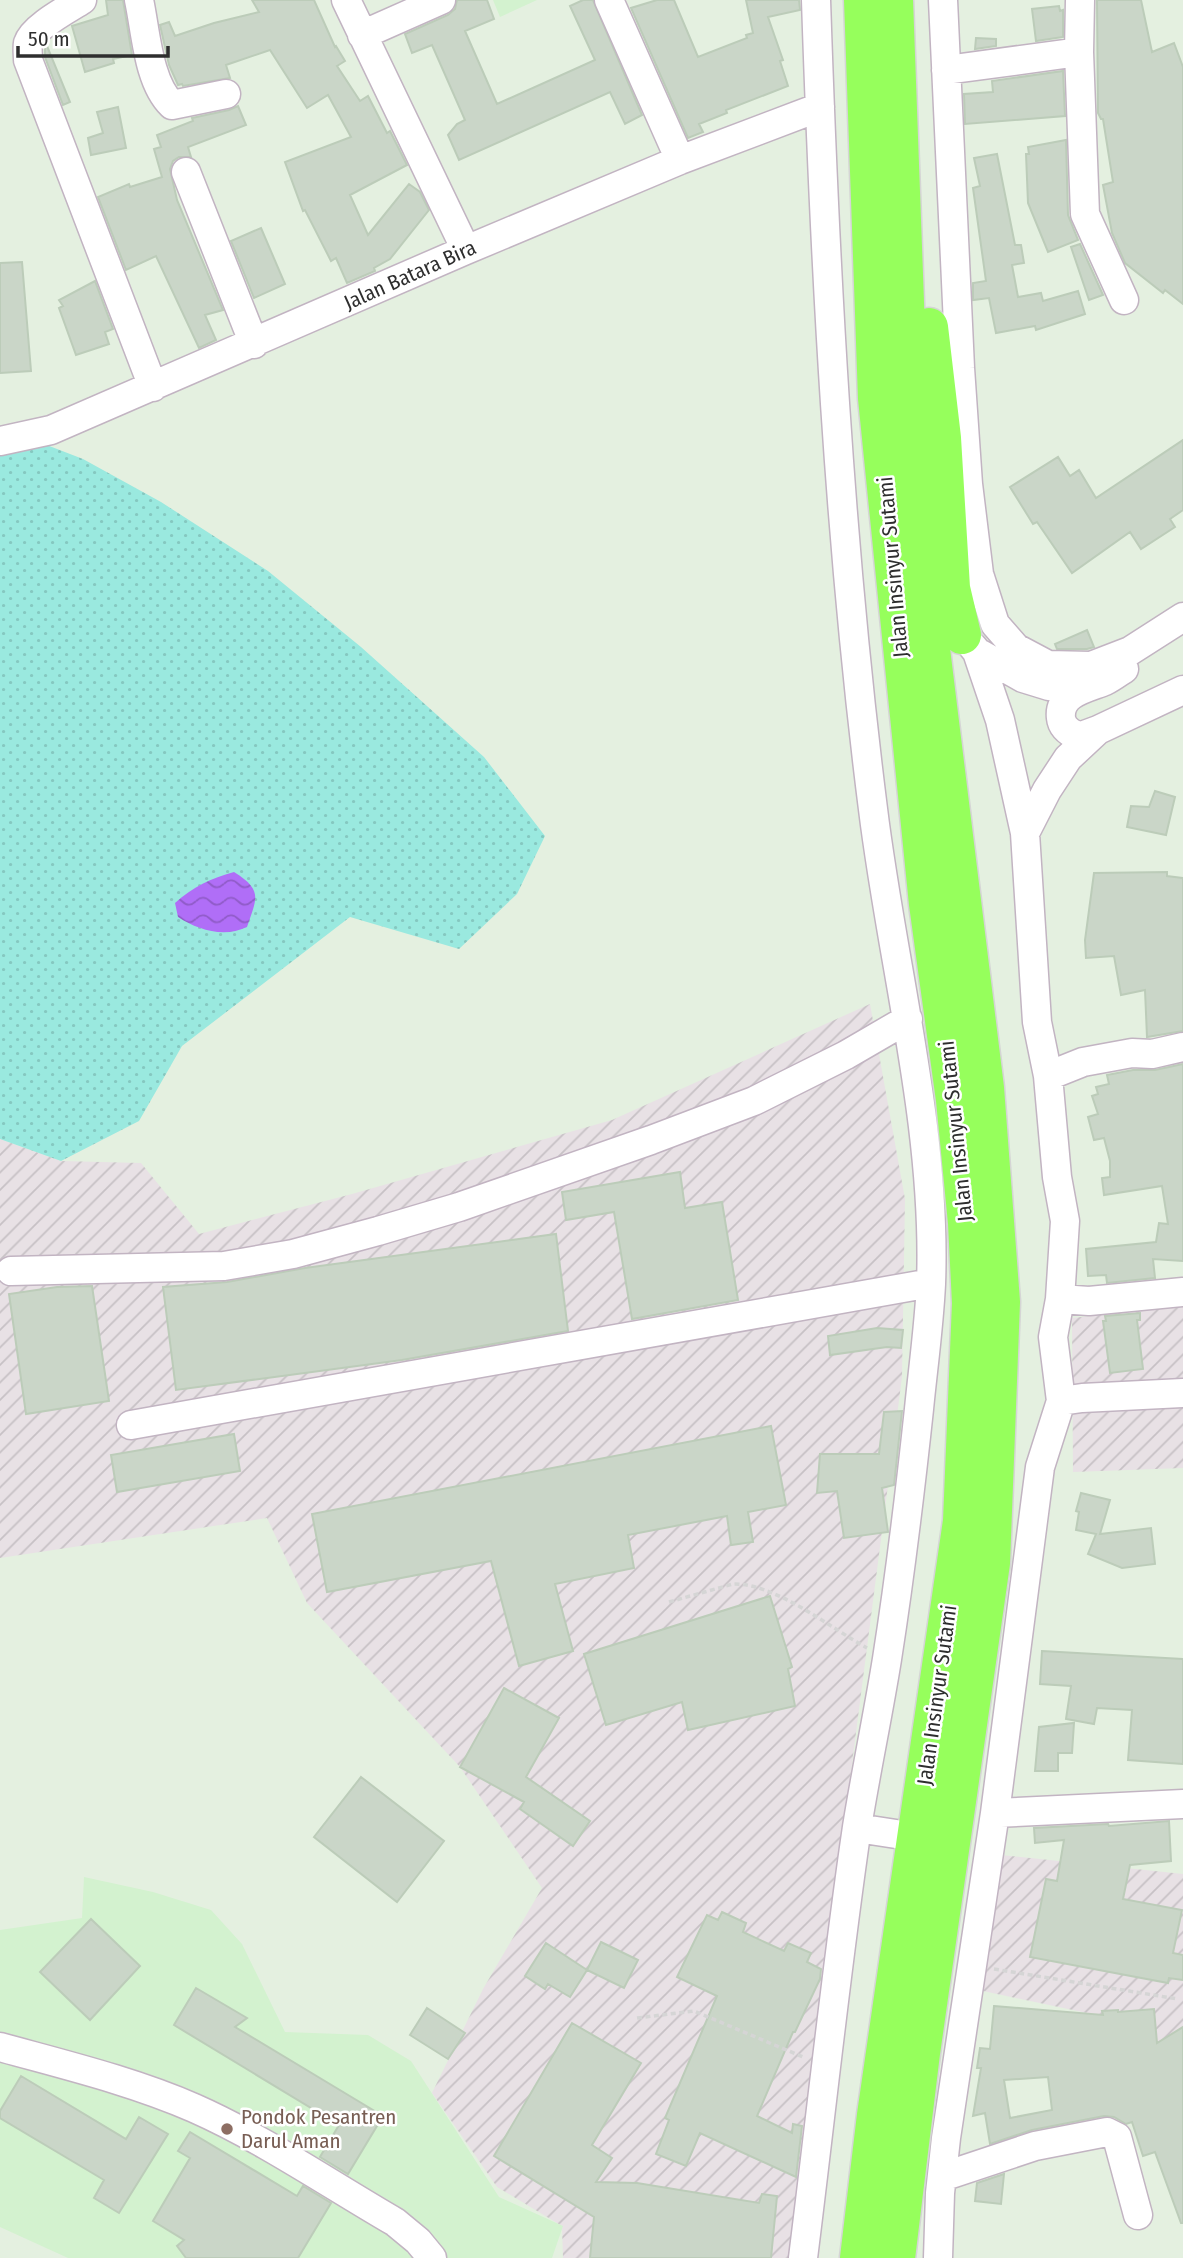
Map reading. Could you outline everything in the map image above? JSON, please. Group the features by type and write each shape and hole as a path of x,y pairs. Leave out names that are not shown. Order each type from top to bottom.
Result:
{"highway":[{"name":"Jalan Insinyur Sutami","path":"859,2258 876,2115 962,1521 971,1303 967,1223 955,1100 926,890 877,398 863,0"},
{"name":"Jalan Insinyur Sutami","path":"894,0 909,412 921,568 985,1088 1001,1302 991,1563 921,2053 895,2258"},
{"path":"911,0 929,331 942,438 951,588 969,643"}],"street":[{"path":"82,0 41,27 31,38 28,44 28,60 153,387"},
{"path":"139,0 156,82 162,95 172,105 226,94"},
{"path":"346,0 466,250"},
{"path":"362,34 441,0"},
{"path":"609,0 680,160"},
{"path":"803,2258 857,1828 906,1533 931,1283 925,1157 908,1019 874,816 861,710 835,397 816,0"},
{"path":"943,0 968,484 979,574 995,624 1016,648 1048,665 1091,666 1130,651 1183,619"},
{"path":"1080,0 1079,52 1085,214 1124,300"},
{"path":"946,70 1079,52"},
{"name":"Jalan Batara Bira","path":"0,441 51,430 680,160 820,107"},
{"path":"186,173 254,344"},
{"path":"1183,619 1167,642 1108,680 1082,689 1067,698 1062,708 1061,720 1068,732 1079,737 1183,690"},
{"path":"969,643 1023,678 1049,686 1082,689"},
{"path":"938,2258 942,2177 972,1965 978,1845 995,1813 1040,1467 1061,1401 1053,1336 1060,1299 1065,1221 1057,1177 1048,1076 1037,1022 1025,833 1000,720 969,643"},
{"path":"1025,833 1039,803 1068,758 1098,730"},
{"path":"11,1271 224,1266 282,1256 366,1234 459,1207 754,1101 827,1066 908,1019"},
{"path":"1048,1076 1083,1062 1132,1053 1152,1054 1183,1047"},
{"path":"131,1425 931,1283"},
{"path":"1060,1299 1089,1301 1183,1292"},
{"path":"1061,1401 1183,1393"},
{"path":"995,1813 1183,1804"},
{"path":"857,1828 896,1834"},
{"path":"0,2047 160,2094 218,2120 395,2222 418,2241 432,2258"},
{"path":"942,2177 1035,2146 1113,2133 1117,2137 1138,2215"}],"path":[{"path":"669,1602 733,1584 768,1590 887,1660"},
{"path":"972,1965 1178,1999"},
{"path":"637,2018 694,2011 827,2068"}],"shaded area":[{"path":"493,0 537,0 500,17"},
{"path":"0,432 13,432 83,459 161,502 268,571 361,647 484,757 545,836 517,894 459,949 350,917 182,1046 139,1121 61,1161 0,1139"},
{"path":"870,1004 905,1199 902,1377 788,2258 563,2258 562,2226 497,2187 432,2093 483,1989 542,1888 460,1767 307,1603 267,1518 0,1558 0,1139 61,1161 141,1163 199,1234 352,1194 612,1120"},
{"path":"1183,1302 1183,1468 1073,1472 1072,1318 1164,1308"},
{"path":"1001,1855 1183,1874 1183,2096 1103,2085 1087,2013 983,1991"},
{"name":"Pondok Pesantren Darul Aman","path":"84,1877 153,1892 211,1910 242,1944 285,2032 368,2035 411,2061 499,2197 563,2226 552,2258 68,2258 0,2227 0,1930 82,1918"}],"water":[{"path":"234,872 250,884 255,895 247,927 229,932 211,931 178,917 175,903 182,897 203,884"}],"building":[{"path":"106,0 123,0 132,55 113,59 114,63 85,72 72,26 108,15"},
{"path":"252,0 314,0 335,47 345,61 337,66 360,101 368,96 407,165 350,195 368,235 409,184 420,192 429,210 390,259 374,268 375,271 347,283 336,258 331,261 305,210 303,211 285,162 351,137 328,95 307,108 270,50 226,65 230,78 183,86 178,85 169,65 160,25 169,22 175,36 259,12"},
{"path":"457,0 487,0 494,19 465,31 497,104 595,60 570,6 583,0 593,0 642,115 625,124 610,92 459,160 448,135 457,124 465,120 432,45 412,53 405,34 448,15 455,9"},
{"path":"657,0 674,0 698,57 747,38 746,35 753,33 746,0 799,0 800,10 768,17 783,60 780,61 788,86 726,110 727,113 699,124 703,132 688,138 631,8"},
{"path":"1097,0 1141,0 1152,52 1174,43 1183,67 1183,304 1165,290 1163,293 1125,263 1112,233 1103,185 1113,182 1103,119 1098,113"},
{"path":"1059,6 1060,11 1063,10 1063,37 1036,41 1032,9"},
{"path":"976,38 996,39 996,46 975,49"},
{"path":"45,46 70,102 63,105 45,57"},
{"path":"1063,71 1065,116 965,124 964,94 993,92 992,81"},
{"path":"238,106 246,125 188,147 191,157 179,157 173,161 170,169 177,200 223,310 205,315 216,340 199,348 156,256 126,270 98,197 129,184 130,187 162,177 154,149 161,147 157,135 193,121 192,118"},
{"path":"118,107 126,148 91,155 88,138 103,133 97,112"},
{"path":"1066,140 1068,215 1078,240 1048,252 1028,203 1026,154 1029,154 1028,147"},
{"path":"997,154 1015,245 1021,245 1024,263 1012,265 1018,297 1041,293 1043,301 1078,291 1085,314 1036,330 1035,326 996,333 989,298 973,300 973,283 986,281 973,188 980,186 974,158"},
{"path":"261,228 285,284 254,298 231,241"},
{"path":"1080,244 1103,295 1089,300 1071,247"},
{"path":"22,262 31,371 0,373 0,263"},
{"path":"95,281 113,329 105,332 109,344 76,355 59,308 63,306 59,300"},
{"path":"1183,440 1183,510 1170,519 1175,527 1141,549 1130,532 1072,573 1037,522 1033,524 1010,487 1058,457 1070,476 1079,470 1096,498"},
{"path":"1087,630 1094,647 1057,649 1055,644"},
{"path":"1155,791 1175,797 1166,835 1127,827 1131,806 1149,807"},
{"path":"1167,872 1167,876 1183,878 1183,1031 1147,1037 1145,990 1121,995 1114,956 1086,958 1085,940 1094,873"},
{"path":"1183,1064 1183,1261 1153,1259 1155,1278 1107,1283 1106,1275 1088,1276 1086,1249 1156,1242 1159,1223 1168,1224 1162,1186 1104,1195 1102,1178 1110,1177 1110,1161 1104,1138 1094,1140 1088,1117 1098,1114 1092,1096 1098,1094 1096,1087 1109,1084 1107,1075"},
{"path":"680,1172 685,1208 722,1202 738,1300 632,1319 614,1212 566,1220 562,1192"},
{"path":"556,1234 568,1331 402,1360 176,1390 163,1287 227,1282 305,1268"},
{"path":"92,1286 109,1401 26,1414 9,1294 57,1287"},
{"path":"1140,1313 1140,1320 1137,1320 1143,1369 1110,1373 1103,1321 1106,1321 1105,1316"},
{"path":"877,1328 903,1330 901,1348 887,1347 830,1355 828,1336"},
{"path":"902,1411 894,1485 882,1488 888,1532 844,1538 837,1491 817,1493 820,1454 879,1454 884,1412"},
{"path":"771,1426 786,1505 748,1512 753,1542 731,1545 727,1516 628,1535 634,1568 555,1584 573,1651 519,1666 491,1561 327,1592 312,1514"},
{"path":"234,1434 240,1471 117,1492 111,1455"},
{"path":"1081,1493 1110,1500 1100,1534 1151,1528 1155,1564 1122,1568 1088,1554 1096,1534 1076,1530 1079,1512 1076,1511"},
{"path":"770,1596 792,1667 788,1669 795,1706 688,1730 682,1702 606,1725 584,1654"},
{"path":"1042,1651 1183,1659 1183,1764 1128,1760 1132,1710 1097,1708 1094,1724 1066,1719 1071,1686 1040,1684"},
{"path":"504,1688 559,1718 526,1777 590,1821 573,1846 520,1809 524,1802 460,1767"},
{"path":"1074,1723 1072,1753 1058,1753 1058,1771 1035,1771 1039,1727"},
{"path":"361,1777 444,1841 397,1902 314,1837"},
{"path":"1169,1821 1171,1861 1130,1865 1123,1899 1182,1910 1173,1953 1183,1955 1183,1980 1169,1978 1168,1983 1030,1957 1046,1879 1057,1881 1064,1840 1035,1843 1034,1828"},
{"path":"722,1912 746,1923 743,1932 784,1951 788,1943 811,1953 807,1962 821,1969 820,1979 793,2032 757,2116 792,2133 793,2124 802,2126 796,2177 700,2133 686,2166 656,2154 669,2120 665,2118 717,1996 677,1977 707,1915 718,1920"},
{"path":"91,1919 140,1966 90,2020 40,1972"},
{"path":"601,1942 638,1960 624,1988 587,1970"},
{"path":"546,1943 587,1970 570,1997 548,1984 545,1989 525,1976"},
{"path":"196,1988 247,2018 235,2027 383,2116 348,2174 320,2157 339,2125 174,2025"},
{"path":"994,2006 1103,2015 1102,2011 1154,2009 1157,2043 1183,2027 1183,2223 1155,2152 1143,2156 1132,2122 1126,2124 1114,2117 1104,2116 1032,2130 990,2144 985,2113 973,2116 981,2068 977,2068 980,2048 990,2049","holes":["1048,2077 1052,2110 1010,2118 1004,2080"]},
{"path":"427,2008 465,2033 448,2059 410,2035"},
{"path":"572,2023 641,2063 592,2145 612,2158 596,2182 637,2183 759,2203 762,2194 777,2196 771,2258 590,2258 594,2217 494,2156"},
{"path":"21,2076 126,2139 139,2117 168,2134 119,2213 94,2198 104,2180 0,2118 0,2111"},
{"path":"190,2132 297,2196 303,2186 331,2203 298,2258 186,2258 177,2246 184,2240 153,2221 190,2158 178,2151"},
{"path":"1004,2174 1001,2204 975,2201 977,2183"}],"place":[{"name":"Pondok Pesantren Darul Aman","path":"227,2129"}]}
